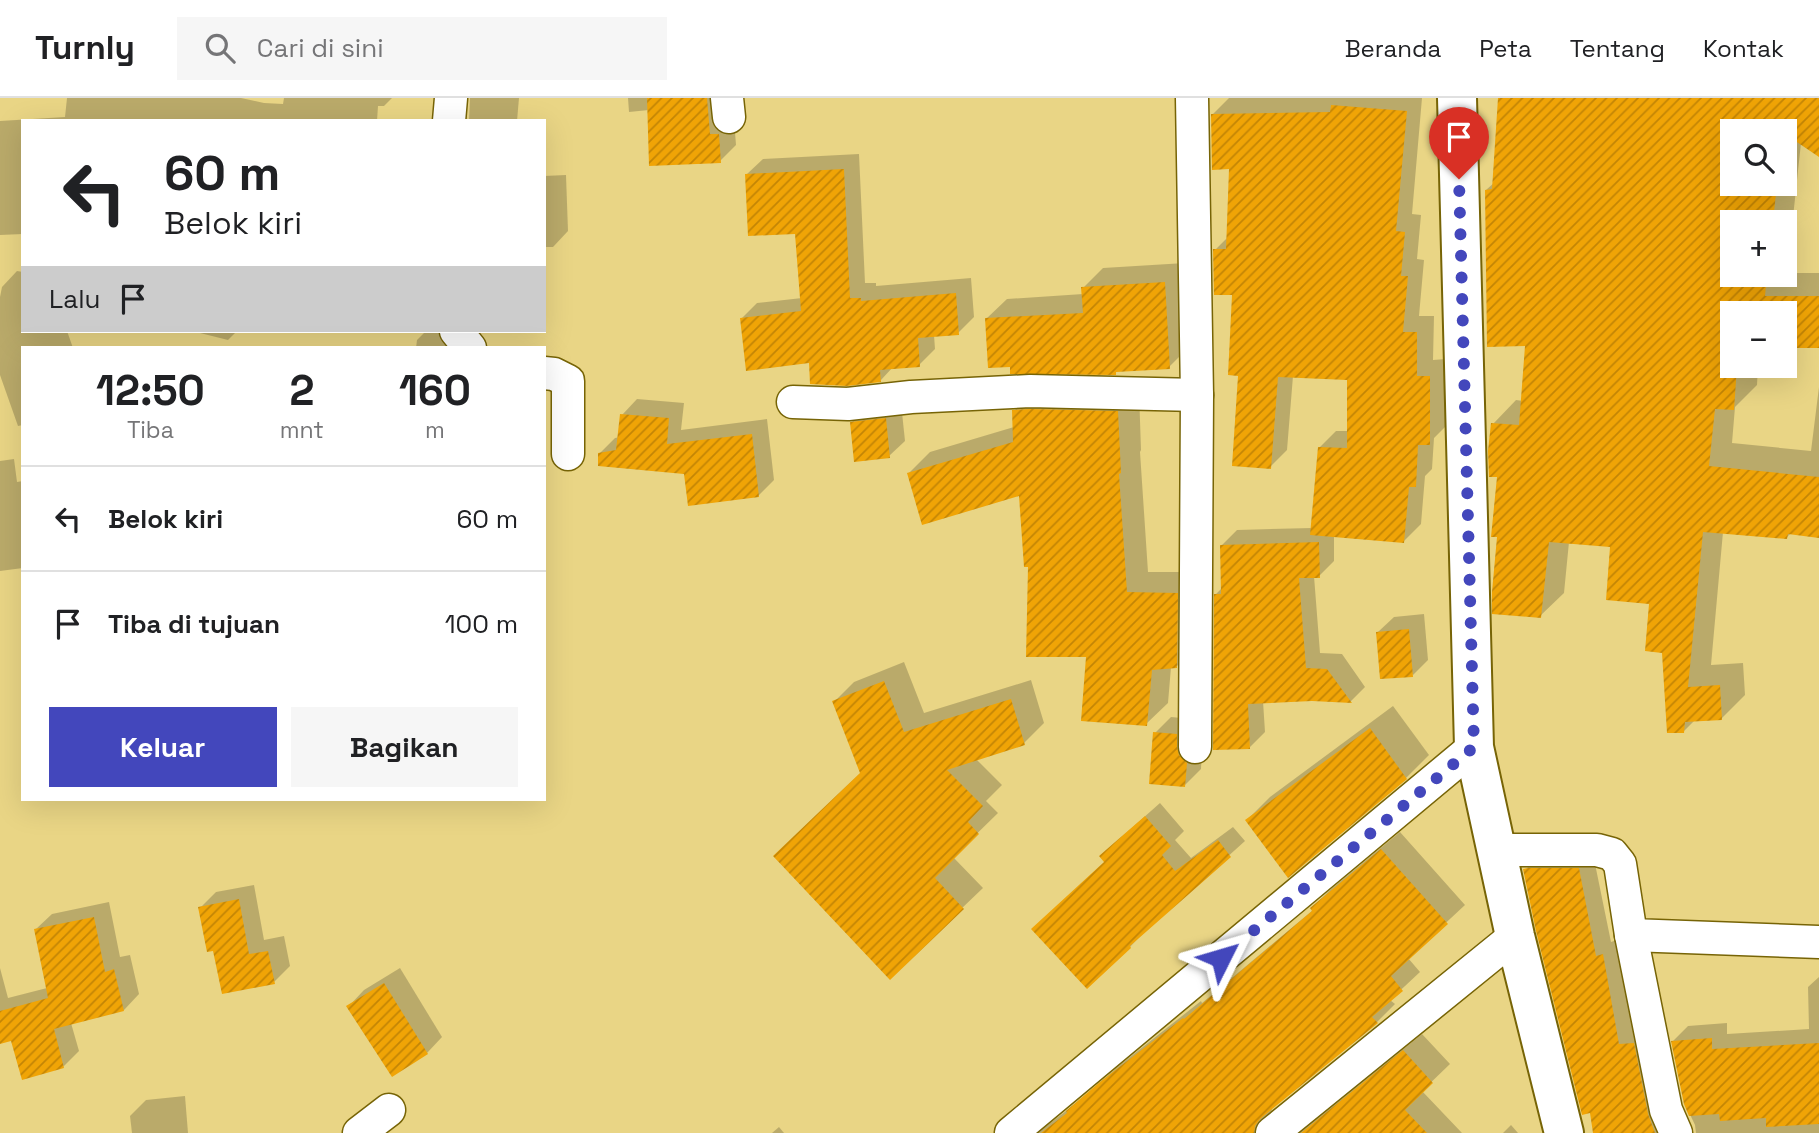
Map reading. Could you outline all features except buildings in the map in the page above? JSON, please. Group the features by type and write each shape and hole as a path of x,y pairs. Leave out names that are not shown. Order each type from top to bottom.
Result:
{"street":[{"path":"449,119 451,98"},
{"path":"1192,98 1197,395 1195,747"},
{"path":"1457,98 1474,747 1515,936 1564,1133"},
{"path":"546,373 568,381 568,454"},
{"path":"793,402 848,404 911,397 1030,391 1197,395"},
{"path":"1011,1133 1474,747"},
{"path":"1497,850 1597,850 1612,855 1620,864 1665,1111 1676,1133"},
{"path":"1631,935 1819,942"},
{"path":"1272,1133 1515,936"},
{"path":"359,1133 390,1110"}],"route":[{"path":"1221,958 1474,747 1459,179"}]}
